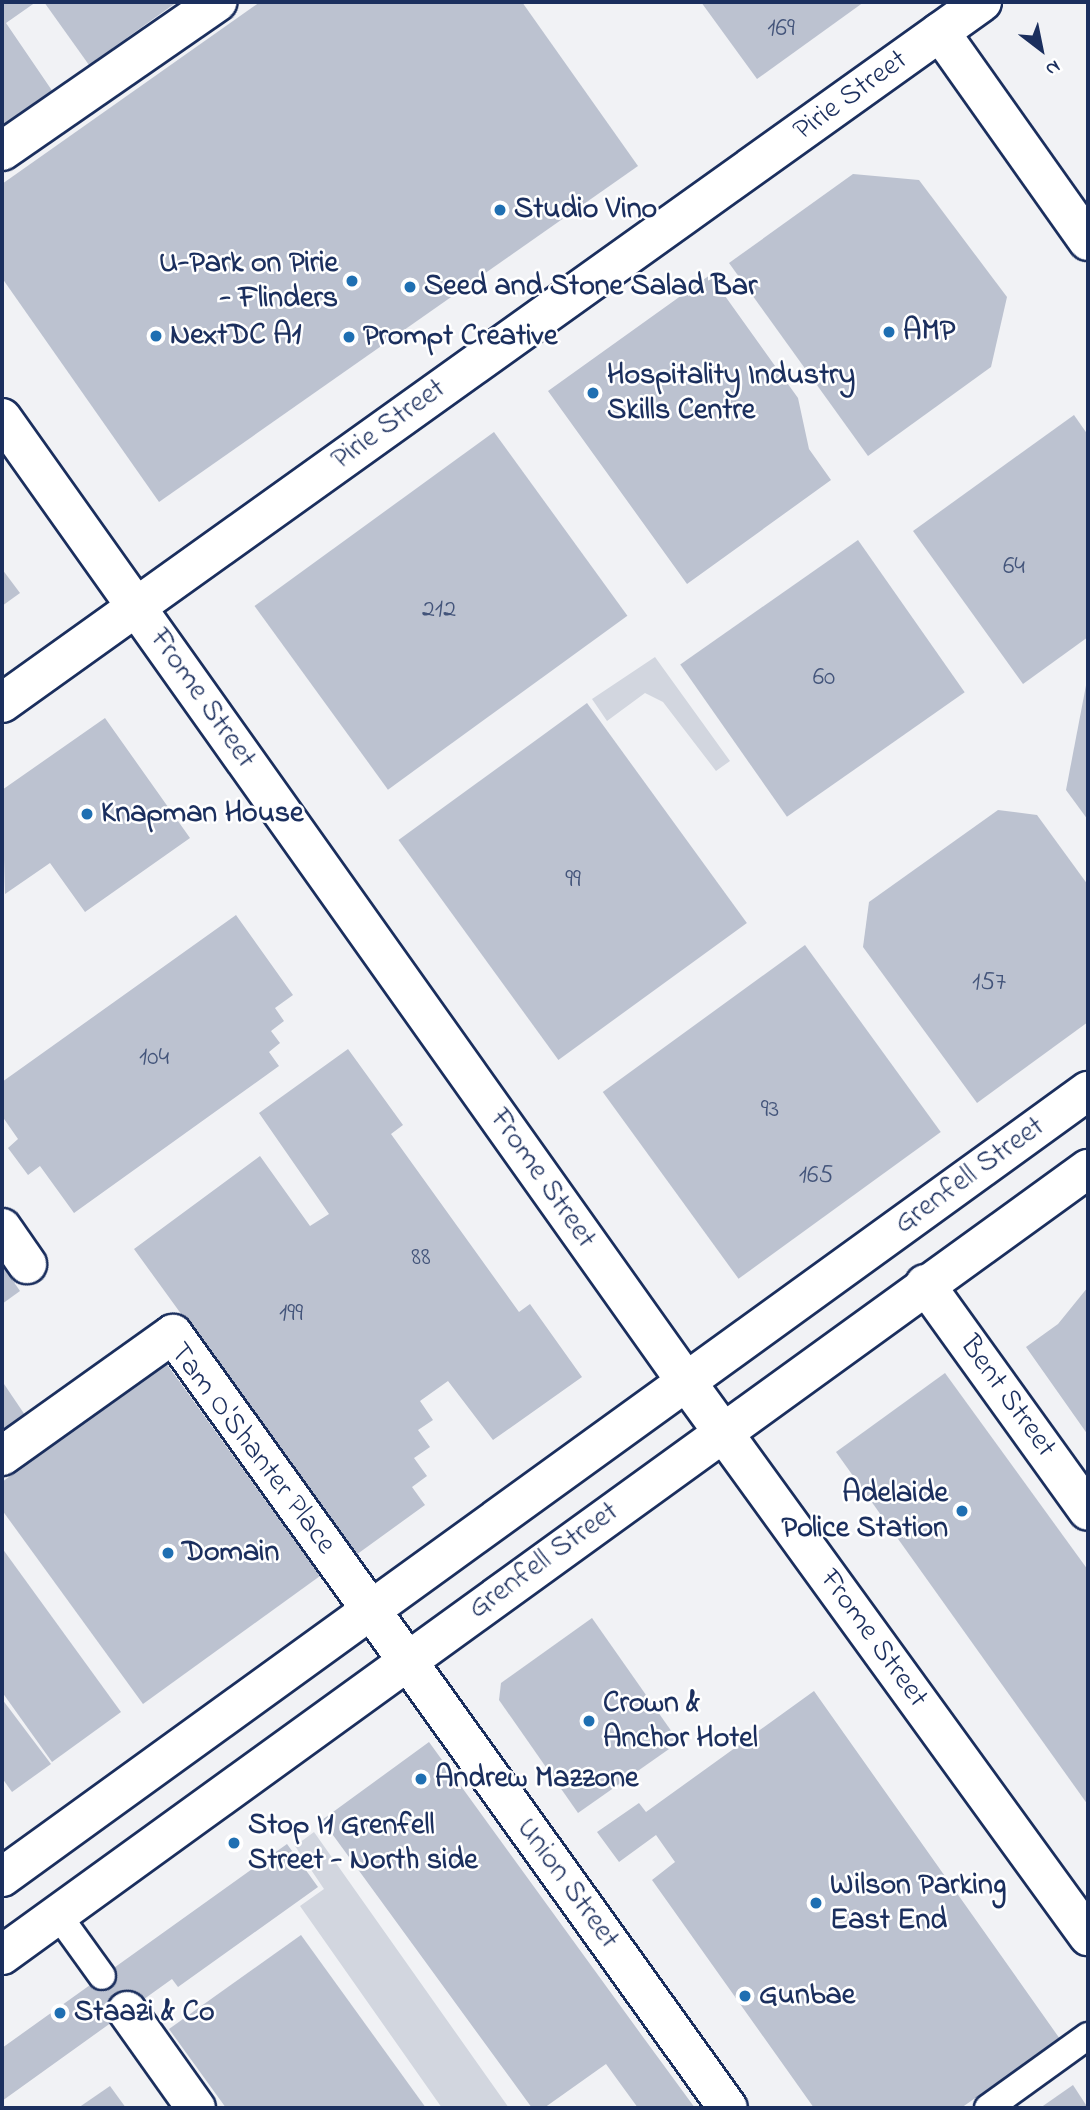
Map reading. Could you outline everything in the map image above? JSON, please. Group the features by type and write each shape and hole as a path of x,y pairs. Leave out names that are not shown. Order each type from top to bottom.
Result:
{"street":[{"path":"2,152 217,2"},
{"name":"Pirie Street","path":"2,703 982,2"},
{"path":"940,32 1088,241"},
{"name":"Frome Street","path":"2,418 685,1380 1088,1936"},
{"name":"Grenfell Street","path":"2,1877 685,1380 1088,1091"},
{"name":"Grenfell Street","path":"5,1947 58,1915 722,1431 1088,1169"},
{"path":"2,1228 27,1264"},
{"name":"Bent Street","path":"925,1284 1088,1511"},
{"name":"Tam O'Shanter Place","path":"2,1456 173,1334 407,1660"},
{"name":"Union Street","path":"407,1660 728,2108"},
{"path":"127,2011 196,2108"}],"lane":[{"path":"58,1915 102,1976"},
{"path":"988,2108 1088,2036"}],"shaded area":[{"path":"655,657 730,761 716,771 663,702 645,693 607,721 592,699"},
{"path":"314,1832 509,2108 442,2108 300,1906 324,1889 295,1846"}],"building":[{"path":"2,2 36,2 6,23 53,92 2,128"},
{"path":"44,2 177,2 89,65"},
{"name":"U-Park on Pirie - Flinders","path":"260,2 522,2 638,166 159,502 2,278 2,184"},
{"path":"701,2 864,2 757,79"},
{"name":"AMP","path":"853,174 919,180 1007,297 991,367 868,456 729,263"},
{"path":"710,275 798,398 809,449 831,480 687,584 548,391"},
{"path":"1074,415 1088,435 1088,637 1023,684 913,531"},
{"path":"494,432 627,616 388,790 255,606"},
{"path":"858,540 965,692 787,817 680,664"},
{"path":"2,569 20,593 2,606"},
{"path":"1088,675 1088,820 1066,790"},
{"path":"587,703 747,923 558,1060 398,840"},
{"name":"Knapman House","path":"105,718 190,838 85,912 50,863 5,894 2,790"},
{"path":"998,810 1037,815 1088,885 1088,1022 977,1103 863,947 869,902"},
{"path":"236,915 293,995 275,1008 284,1021 271,1031 280,1043 269,1052 279,1066 74,1213 40,1166 28,1175 8,1148 18,1139 2,1116 2,1082"},
{"path":"805,945 941,1132 739,1279 603,1092"},
{"path":"348,1049 403,1125 391,1134 519,1312 530,1304 582,1377 493,1440 448,1381 420,1401 433,1420 418,1430 430,1447 414,1458 427,1476 412,1487 425,1505 356,1555 134,1249 260,1156 310,1226 329,1214 259,1113"},
{"path":"2,1265 20,1291 2,1304"},
{"path":"1088,1287 1088,1435 1026,1347 1058,1324"},
{"name":"Domain","path":"166,1363 320,1576 143,1704 2,1510 2,1482"},
{"name":"Adelaide Police Station","path":"945,1373 1088,1570 1088,1805 836,1452"},
{"path":"2,1381 27,1418 2,1436"},
{"path":"2,1548 121,1712 52,1762 2,1692"},
{"name":"Crown & Anchor Hotel","path":"592,1618 679,1742 578,1813 499,1700 501,1683"},
{"name":"Wilson Parking East End","path":"814,1691 1060,2039 961,2108 814,2108 652,1880 675,1862 656,1835 619,1862 597,1832 639,1803 646,1812"},
{"path":"2,1699 51,1764 12,1792 2,1778"},
{"path":"429,1742 695,2108 638,2108 606,2064 544,2108 532,2108 322,1820"},
{"path":"287,1844 318,1887 178,1987 172,1979 2,2101 2,2048"},
{"path":"301,1935 426,2108 226,2108 169,2029"},
{"path":"1073,2085 1088,2108 1040,2108"},
{"path":"110,2086 126,2108 78,2108"}],"place":[{"name":"Studio Vino","path":"500,210"},
{"name":"U-Park on Pirie - Flinders","path":"352,281"},
{"name":"Seed and Stone Salad Bar","path":"410,287"},
{"name":"AMP","path":"889,332"},
{"name":"NextDC A1","path":"156,336"},
{"name":"Prompt Creative","path":"349,337"},
{"name":"Hospitality Industry Skills Centre","path":"593,393"},
{"name":"Knapman House","path":"87,814"},
{"name":"Adelaide Police Station","path":"962,1511"},
{"name":"Domain","path":"168,1553"},
{"name":"Crown & Anchor Hotel","path":"589,1721"},
{"name":"Andrew Mazzone","path":"421,1779"},
{"name":"Stop I1 Grenfell Street - North side","path":"234,1843"},
{"name":"Wilson Parking East End","path":"816,1903"},
{"name":"Gunbae","path":"745,1996"},
{"name":"Staazi & Co","path":"60,2013"}]}
